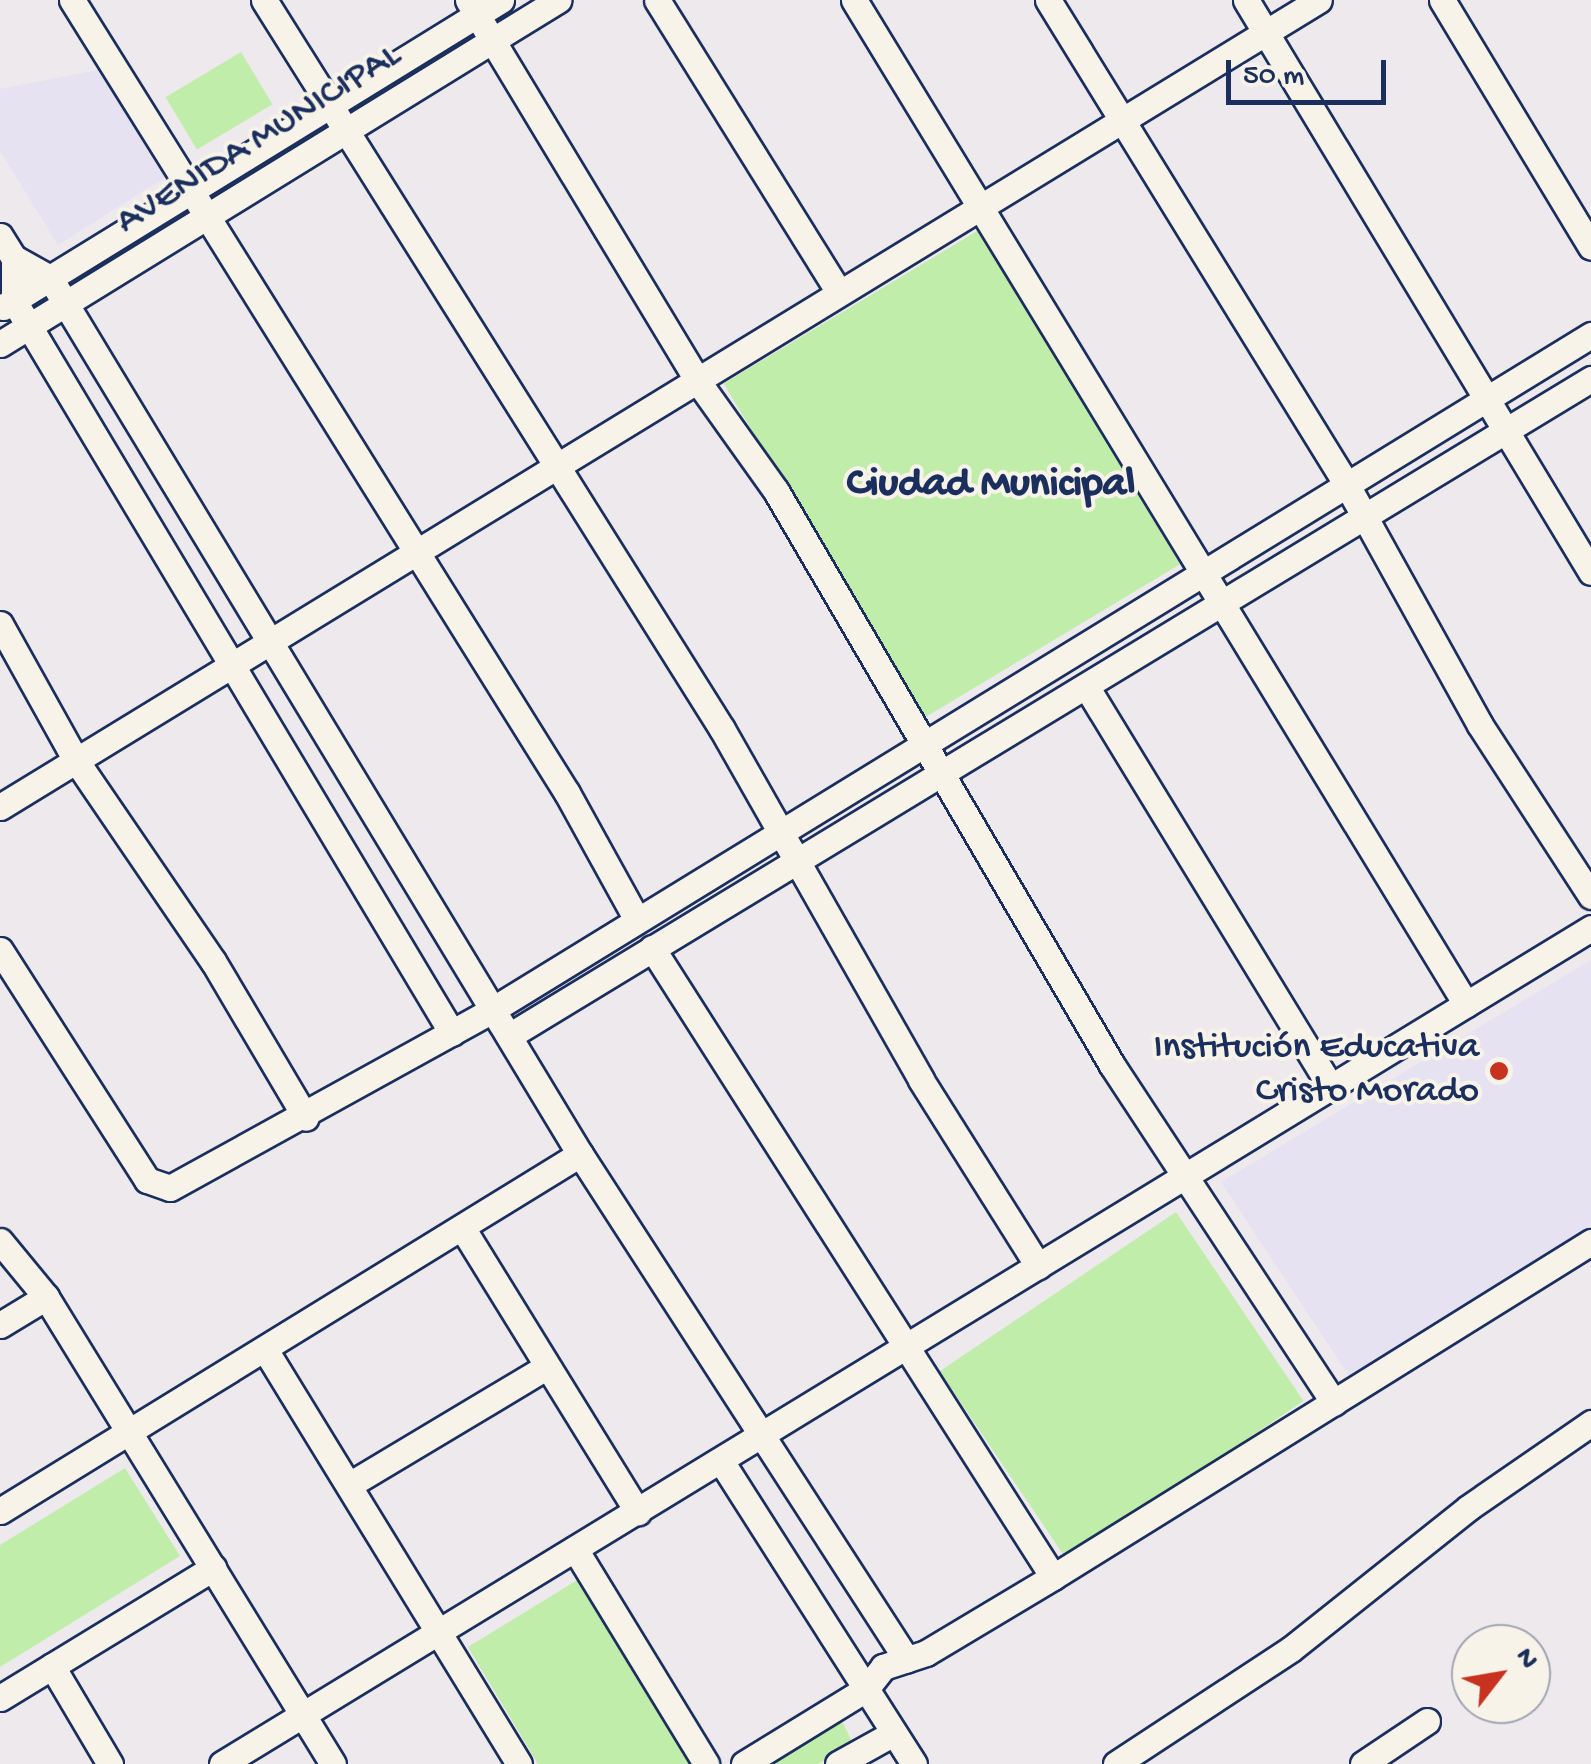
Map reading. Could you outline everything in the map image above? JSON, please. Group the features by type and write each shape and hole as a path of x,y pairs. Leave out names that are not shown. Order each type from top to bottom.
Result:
{"street":[{"path":"72,0 194,191 638,920"},
{"path":"264,0 335,102 557,465 1038,1266"},
{"name":"AVENIDA MUNICIPAL","path":"7,305 335,102 472,7 501,0"},
{"name":"AVENIDA MUNICIPAL","path":"0,344 558,0"},
{"path":"657,0 839,292"},
{"path":"854,0 1466,1004"},
{"path":"1048,0 1347,485 1360,520 1591,896"},
{"path":"1246,0 1591,572"},
{"path":"0,806 557,465 699,383 979,204 1319,0"},
{"path":"1442,0 1591,247"},
{"path":"472,7 488,42 699,383 776,491 926,740 940,774 1186,1178 1334,1403"},
{"path":"7,247 50,278 580,1154 907,1660"},
{"path":"7,247 7,305 28,327 452,1034"},
{"path":"0,950 155,1188 170,1188 306,1118 452,1034 1200,572 1591,336"},
{"path":"509,1036 1591,379"},
{"path":"0,624 75,759 212,961 306,1118"},
{"path":"1086,686 1331,1087"},
{"path":"222,1764 1591,928"},
{"path":"652,948 1054,1577"},
{"path":"0,1512 463,1230 580,1154"},
{"path":"463,1230 638,1512"},
{"path":"0,1241 46,1297 334,1764"},
{"path":"744,1764 866,1689 883,1667 907,1660 1054,1577 1591,1242"},
{"path":"0,1325 46,1297"},
{"path":"266,1351 518,1764"},
{"path":"349,1486 546,1367"},
{"path":"1116,1764 1291,1649 1468,1508 1591,1423"},
{"path":"721,1461 914,1764"},
{"path":"575,1549 706,1764"},
{"path":"0,1698 213,1568"},
{"path":"52,1666 110,1764"},
{"path":"1363,1764 1427,1721"},
{"path":"838,1764 892,1734"}],"shaded area":[{"path":"103,69 167,176 58,245 0,151 0,89"},
{"name":"Institución Educativa Cristo Morado","path":"1591,960 1591,1225 1349,1376 1221,1182"}],"green space":[{"path":"241,52 272,104 197,150 166,97"},
{"path":"979,230 1180,564 924,718 724,383"},
{"path":"1176,1212 1303,1401 1067,1560 940,1371"},
{"path":"125,1468 180,1556 0,1667 0,1545"},
{"path":"579,1579 692,1764 538,1764 468,1647"},
{"path":"840,1717 853,1744 818,1764 760,1764"}],"place":[{"name":"Institución Educativa Cristo Morado","path":"1499,1071"}],"district":[{"name":"Ciudad Municipal","path":"991,486"}]}
